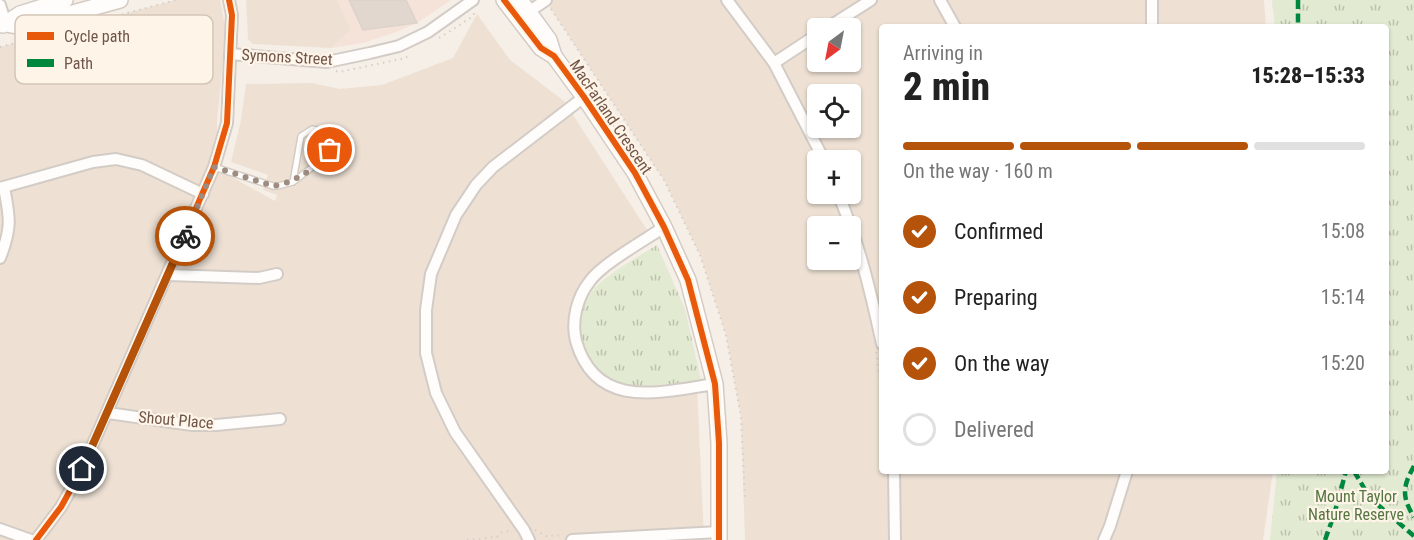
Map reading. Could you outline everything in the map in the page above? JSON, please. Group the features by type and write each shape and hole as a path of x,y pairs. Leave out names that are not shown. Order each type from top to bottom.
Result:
{"street":[{"path":"18,15 65,0"},
{"path":"66,15 120,0"},
{"path":"36,540 61,507 82,469 214,167 227,123 232,15 229,0"},
{"name":"Symons Street","path":"230,54 327,62 370,53 399,46 428,32 473,0"},
{"name":"MacFarland Crescent","path":"504,0 523,10 541,48 554,56 635,173 664,227 688,280 715,384 719,443 719,536"},
{"path":"727,0 774,63 819,150"},
{"path":"843,18 871,0"},
{"path":"940,0 953,24"},
{"path":"1152,0 1152,24"},
{"path":"523,10 551,2"},
{"path":"0,5 3,25"},
{"path":"774,63 807,41"},
{"path":"529,540 455,432 436,393 426,353 426,310 431,274 456,215 476,185 493,167 584,97"},
{"path":"0,258 8,239 10,221 2,188 93,162 116,159 142,165 203,194"},
{"path":"842,204 871,292 879,330"},
{"path":"664,227 591,279 581,295 574,314 575,336 580,354 590,371 606,384 623,392 646,394 715,384"},
{"path":"168,274 260,278 277,274"},
{"name":"Shout Place","path":"108,413 192,425 280,419"},
{"path":"894,474 895,540"},
{"path":"1104,540 1126,474"},
{"path":"0,529 32,540"},
{"path":"572,540 719,536"}],"lane":[{"path":"214,167 273,186 293,182 328,155 330,142 323,131 312,129 301,136 293,182"}],"path":[{"path":"120,15 176,0"},
{"path":"547,13 551,2"},
{"path":"552,20 560,23"},
{"path":"0,47 15,43"}],"shaded area":[{"path":"176,0 220,0 226,30 217,122 217,156 214,167 275,201 277,195 263,190 268,175 231,162 241,120 246,84 312,83 340,89 382,85 453,58 477,14 510,60 564,101 651,236 591,279 574,315 590,371 638,393 697,387 704,540 0,540 0,47 15,43 15,84 213,84 213,15 120,15"},
{"path":"246,0 337,0 351,30 331,48 253,44 248,39"},
{"path":"337,0 451,0 417,23 394,33 363,43 331,48 351,30"},
{"path":"545,0 1264,0 1266,24 879,24 879,474 1273,474 1263,540 745,540 741,417 726,335 700,255 664,180"}],"green space":[{"name":"Mount Taylor Nature Reserve","path":"1272,0 1414,0 1414,540 1270,540 1277,474 1389,474 1389,24 1275,24"},
{"path":"657,245 685,309 701,380 647,387 614,382 600,375 589,361 581,342 580,322 583,308 593,290 607,277"}],"building":[{"path":"349,0 406,0 417,23 363,30"}],"marked path":[{"path":"1298,0 1298,24"},
{"path":"1414,466 1405,491 1407,503 1414,517"},
{"path":"1325,540 1345,474"},
{"path":"1356,474 1370,498 1414,536"}],"cycle path":[{"path":"36,540 61,507 82,469 214,167 227,123 232,15 229,0"},
{"path":"504,0 541,48 554,56 635,173 664,227 688,280 715,384 719,443 719,540"}],"way so far":[{"path":"185,236 214,167 278,186 293,182 328,155 330,150"}],"route":[{"path":"82,469 185,236"}]}
